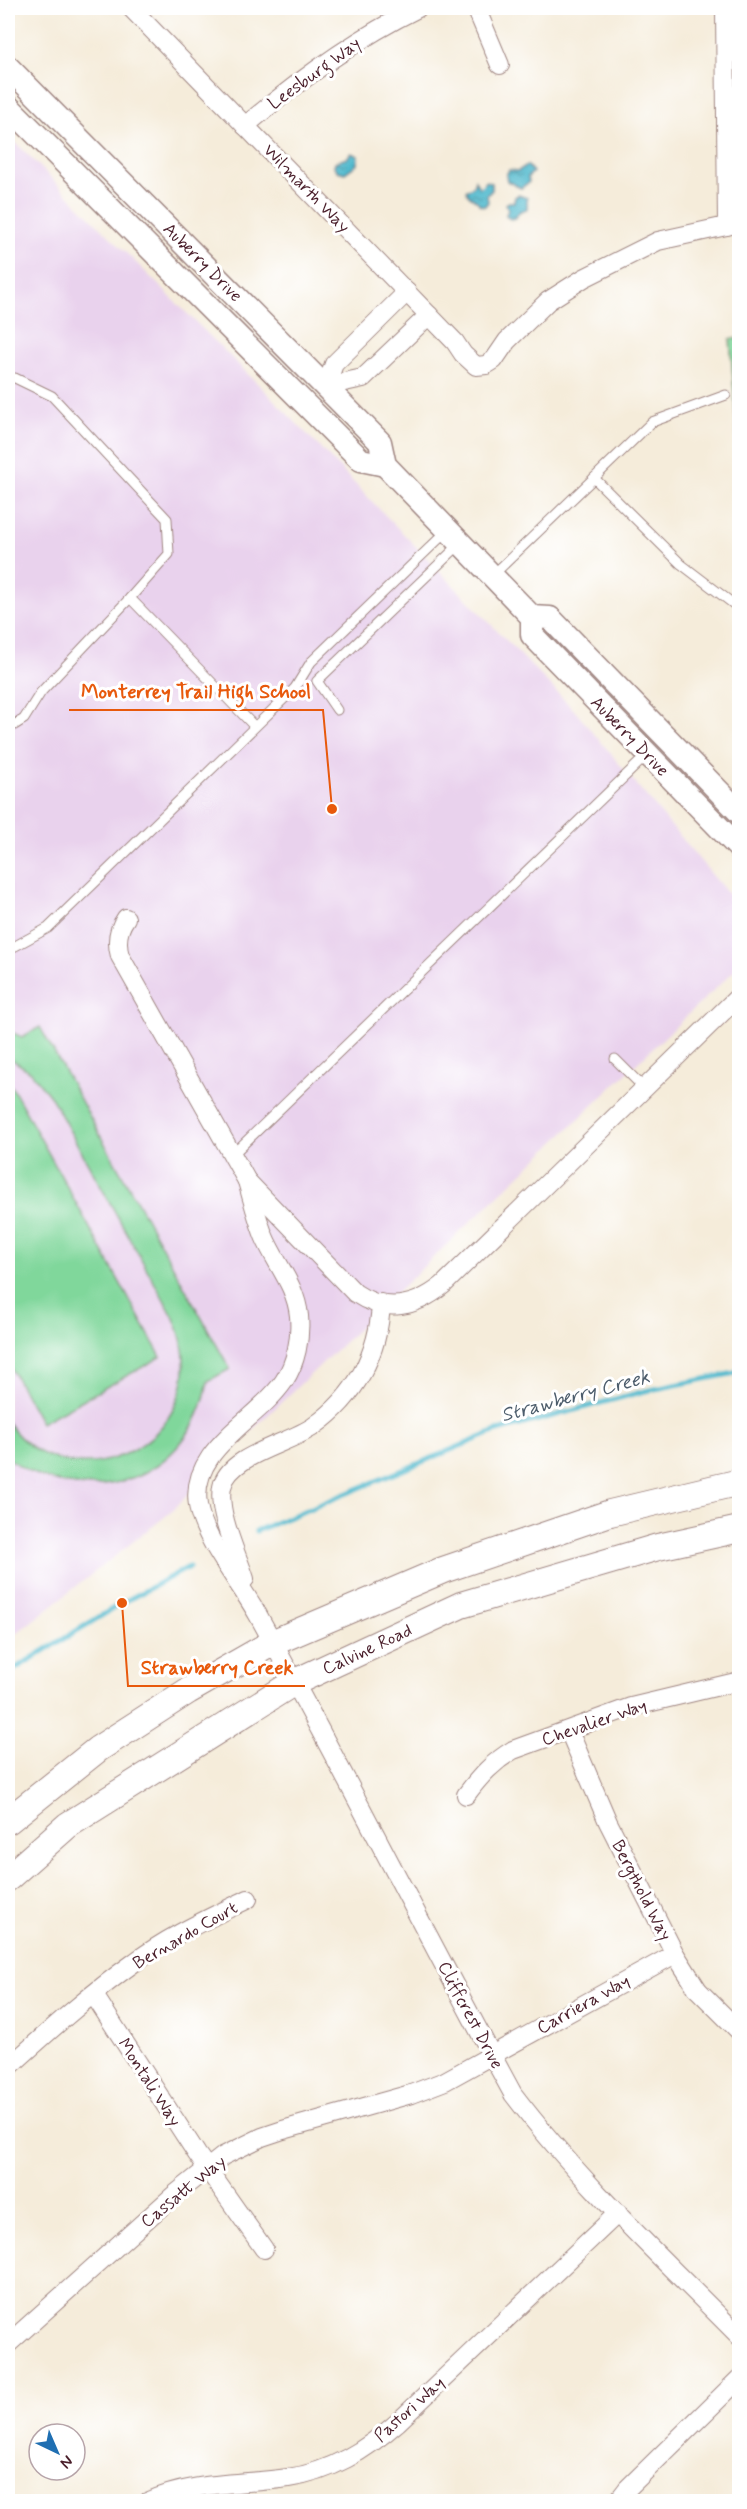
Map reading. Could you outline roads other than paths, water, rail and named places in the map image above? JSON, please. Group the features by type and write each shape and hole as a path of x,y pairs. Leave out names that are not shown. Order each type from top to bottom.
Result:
{"main road":[{"path":"8,1821 98,1749 188,1691 272,1642 443,1570 610,1513 740,1482"},
{"name":"Calvine Road","path":"8,1878 68,1825 293,1683 460,1605 658,1547 740,1529"}],"street":[{"name":"Wilmarth Way","path":"131,8 476,366 482,366 499,355 507,341 548,301 584,278 658,241 733,224"},
{"name":"Leesburg Way","path":"245,126 346,48 418,8"},
{"path":"477,8 500,65"},
{"path":"725,8 733,224"},
{"name":"Auberry Drive","path":"8,67 380,442 385,465 532,617 550,618 740,813"},
{"name":"Auberry Drive","path":"8,106 361,460 385,465"},
{"path":"326,386 334,364 407,292"},
{"path":"326,386 363,378 429,315"},
{"name":"Auberry Drive","path":"532,617 532,634 740,849"},
{"path":"126,918 118,936 120,956 247,1181 265,1238 284,1270 294,1294 299,1317 298,1341 290,1370 283,1383 222,1443 201,1473 197,1490 198,1506 204,1525 255,1610"},
{"path":"247,1181 345,1283 364,1299 381,1304 413,1303 434,1292 740,995"},
{"path":"255,1610 220,1503 222,1485 234,1466 312,1427 339,1405 360,1378 374,1348 380,1328 381,1304"},
{"name":"Cliffcrest Drive","path":"255,1610 513,2094 538,2127 618,2213 740,2337"},
{"name":"Chevalier Way","path":"466,1795 486,1769 513,1750 631,1707 740,1681"},
{"name":"Bergthold Way","path":"569,1731 608,1822 675,1954 698,1990 740,2032"},
{"name":"Bernardo Court","path":"8,2068 72,2011 136,1961 176,1936 248,1899"},
{"name":"Carriera Way","path":"492,2055 675,1954"},
{"name":"Montali Way","path":"94,1995 207,2169 264,2248"},
{"name":"Cassatt Way","path":"8,2344 174,2195 223,2156 262,2137 411,2094 445,2081 492,2055"},
{"name":"Pastori Way","path":"147,2502 190,2487 288,2478 307,2474 359,2453 398,2422 618,2213"},
{"path":"617,2502 627,2489 740,2378"}],"lane":[{"path":"8,378 15,378 52,396 167,519 169,554 41,692 24,719 8,729"},
{"path":"492,576 652,422 726,395"},
{"path":"594,478 681,564 740,609"},
{"path":"8,950 48,928 295,688 311,662 454,537"},
{"path":"320,677 454,537"},
{"path":"130,598 254,726"},
{"path":"307,668 320,677 337,710"},
{"path":"232,1155 648,754"},
{"path":"615,1059 644,1088"}],"water":[{"path":"351,153 358,156 357,164 345,173 338,171 334,166 335,162 347,158"},
{"path":"527,165 533,172 528,177 529,182 521,188 507,181 506,175 509,170 518,171"},
{"path":"475,180 479,188 487,181 492,183 492,190 487,195 488,202 485,206 480,205 466,191 473,186"},
{"path":"518,195 527,198 527,209 520,211 515,218 510,219 506,215 508,209 506,204 514,202"}],"waterway":[{"name":"Strawberry Creek","path":"256,1531 494,1432 645,1391 740,1372"},
{"name":"Strawberry Creek","path":"8,1673 122,1603 189,1567"}],"place":[{"name":"Monterrey Trail High School","path":"332,809"},
{"name":"Strawberry Creek","path":"122,1603"}]}
